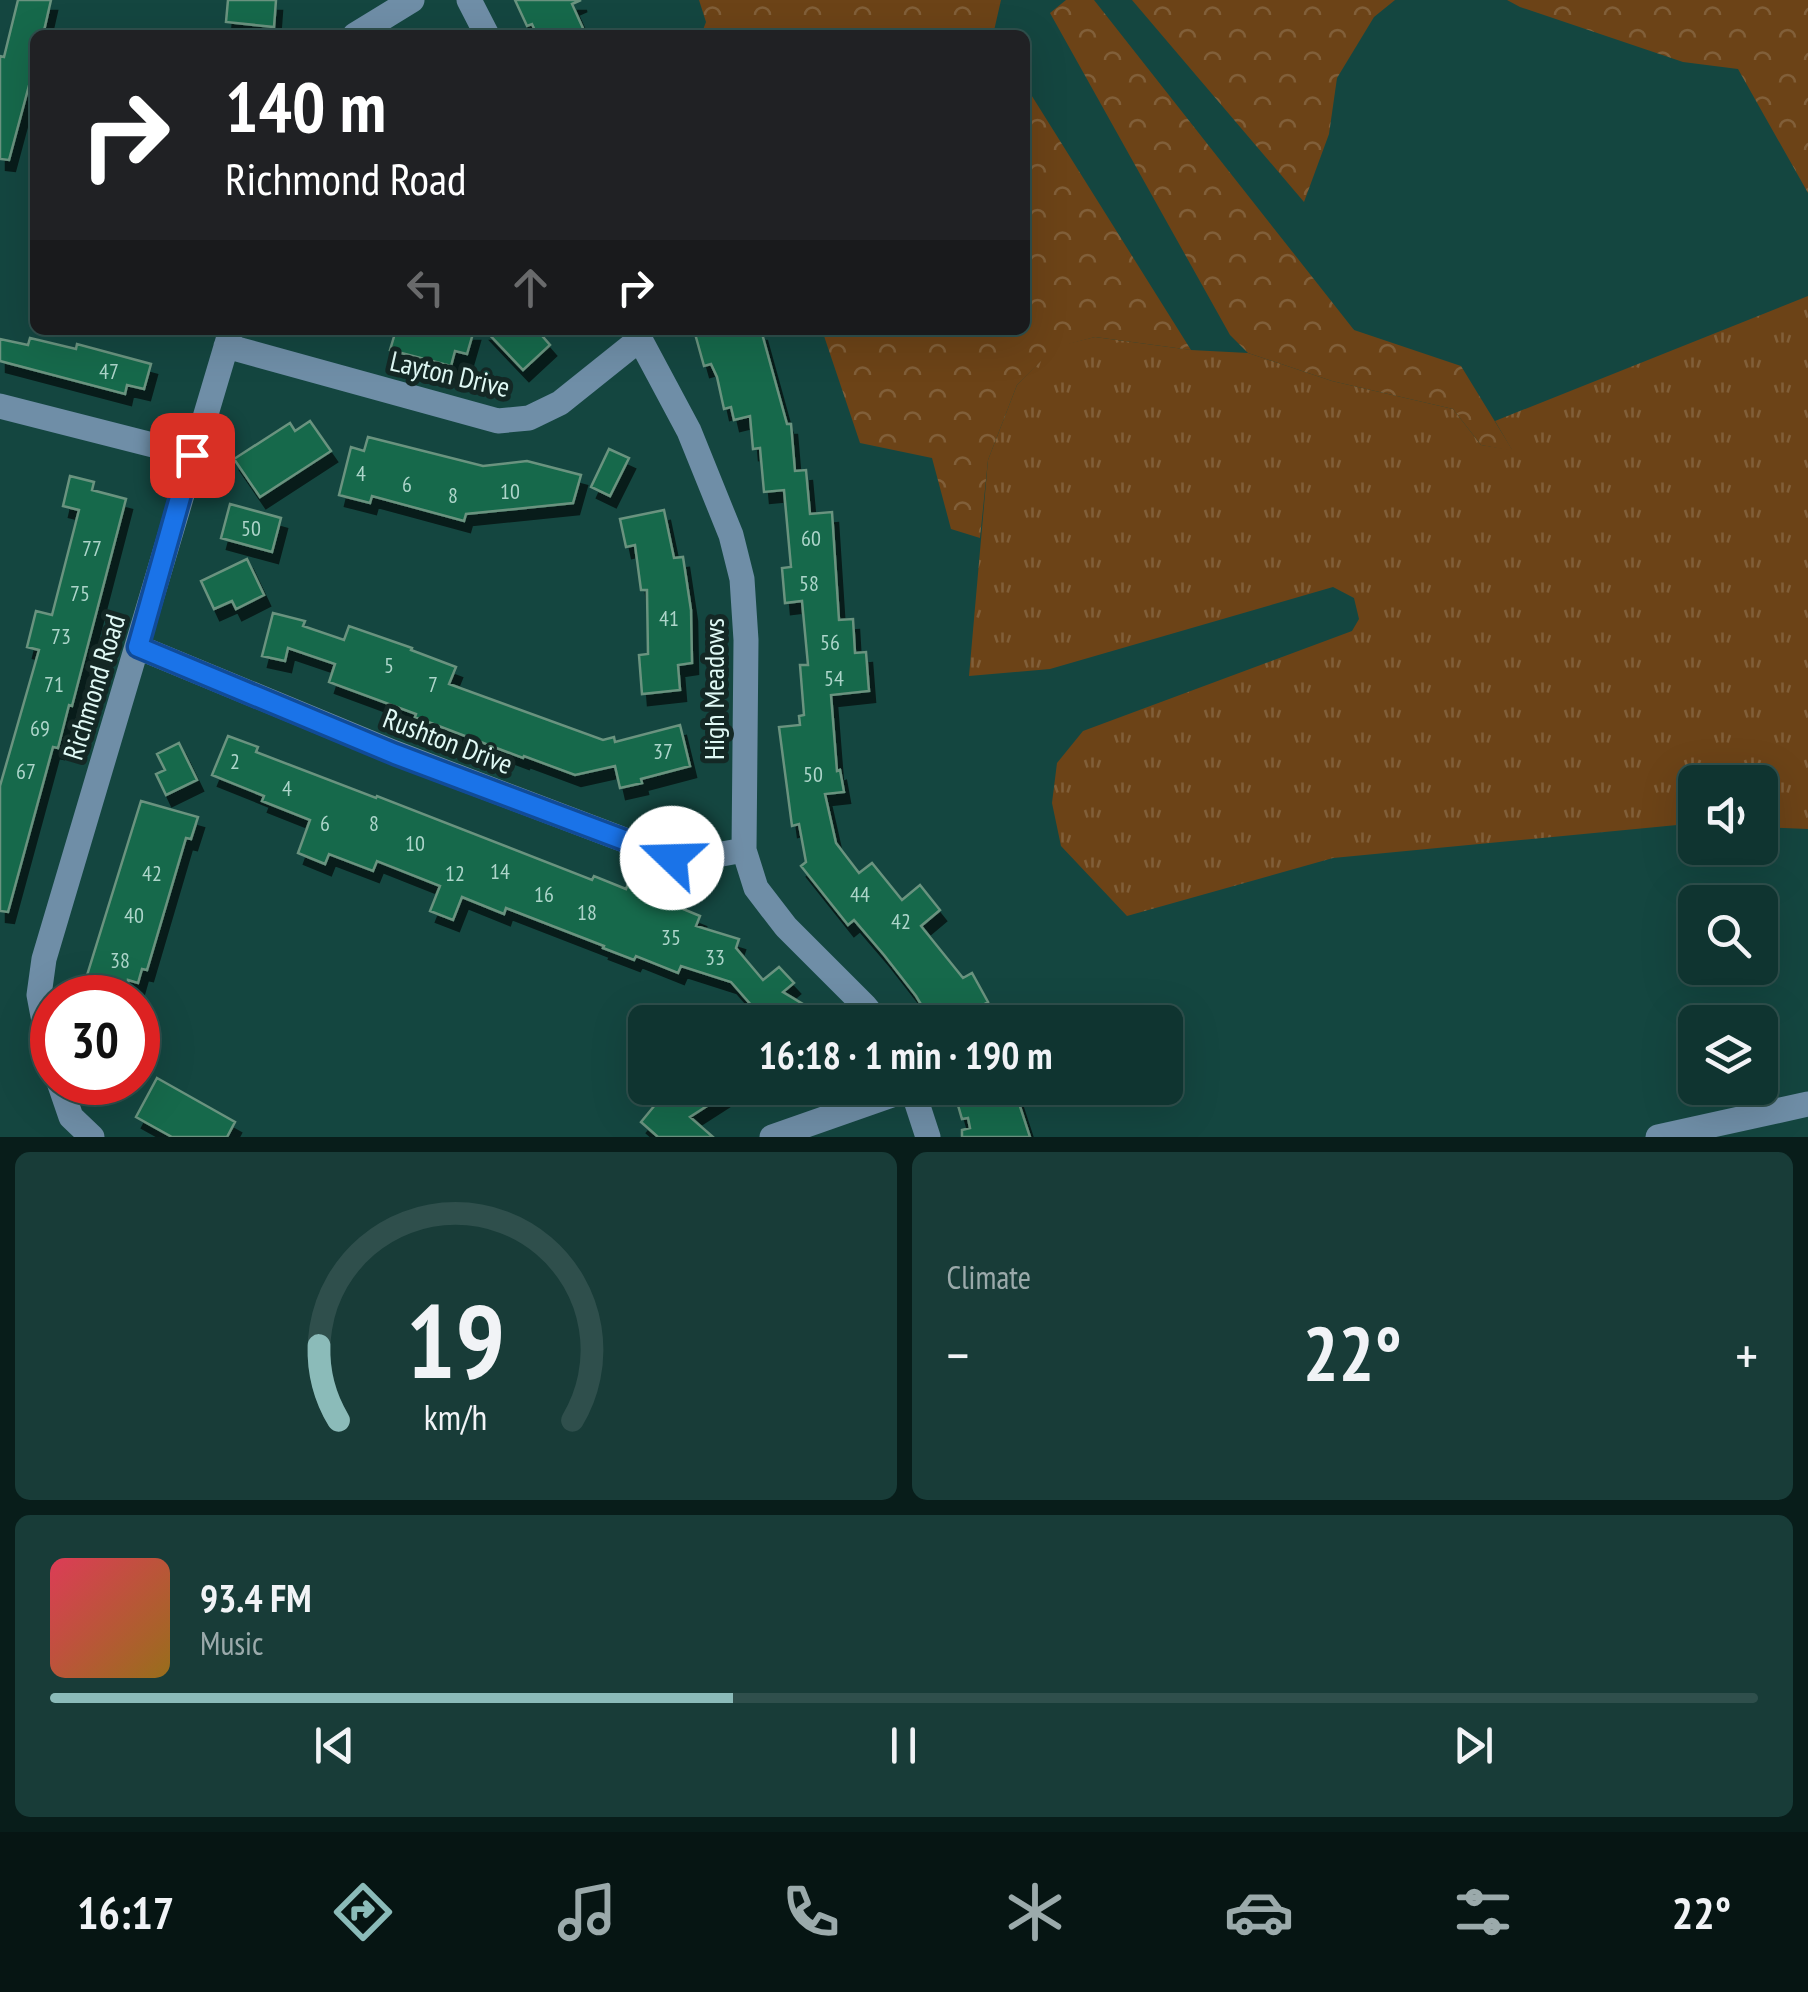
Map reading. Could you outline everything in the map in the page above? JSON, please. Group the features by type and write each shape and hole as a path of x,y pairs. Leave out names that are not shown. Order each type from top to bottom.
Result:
{"street":[{"path":"362,30 412,0"},
{"path":"470,0 485,30"},
{"name":"Layton Drive","path":"228,338 498,422 529,418 560,402 638,335"},
{"name":"High Meadows","path":"638,335 689,431 732,535 742,579 746,640 744,850 756,888 786,927 864,1005"},
{"name":"Richmond Road","path":"42,975 228,338"},
{"path":"0,406 192,455"},
{"name":"Rushton Drive","path":"138,647 395,754 672,858 700,858 744,850"},
{"path":"1658,1137 1808,1104"},
{"path":"67,1105 71,1116 92,1137"},
{"path":"772,1137 863,1105"},
{"path":"918,1105 928,1137"}],"green space":[{"path":"699,0 1001,0 994,30 703,30 706,22"},
{"path":"1066,0 1094,0 1354,330 1461,366 1513,451 1481,445 1453,409 1332,381 1248,353 1230,335 1050,13"},
{"path":"1132,0 1395,0 1374,17 1337,78 1329,134 1304,202"},
{"path":"1507,0 1808,0 1808,193 1738,69 1683,62"},
{"path":"1030,93 1191,350 1095,337 1054,348 1017,385 988,460 980,538 951,529 932,458 860,443 824,335 1030,335"},
{"path":"1808,296 1808,829 1778,828 1778,765 1678,765 1678,825 1333,858 1127,916 1061,846 1052,803 1057,763 1083,731 1352,631 1359,619 1354,598 1333,587 1050,669 969,676 988,460 1017,385 1054,347 1095,337 1248,353 1332,381 1453,409 1481,445 1512,450 1495,421"}],"building":[{"path":"18,0 51,0 44,30 30,30 30,82 9,160 0,159 0,56 4,57"},
{"path":"228,0 276,0 274,27 226,22"},
{"path":"515,0 581,0 572,4 584,30 535,30 532,24 527,26"},
{"path":"394,335 473,335 467,354 455,351 451,366 390,350"},
{"path":"490,335 541,335 550,345 523,370"},
{"path":"695,335 762,335 787,424 791,424 795,471 806,470 810,514 832,512 839,620 853,619 855,653 866,652 869,691 831,695 837,771 840,770 844,792 825,794 836,843 859,873 872,863 902,900 920,885 940,910 921,926 963,978 972,973 988,1002 983,1005 921,1005 854,920 848,925 801,866 806,862 799,824 792,826 779,727 800,725 799,716 804,715 800,665 808,665 802,601 785,603 782,568 791,567 784,490 764,492 760,448 753,449 750,416 734,420 731,407 724,409 711,364 704,366"},
{"path":"30,338 76,349 77,344 151,364 144,389 127,385 125,394 0,361 0,339 28,345"},
{"path":"310,421 331,451 260,497 234,459 290,423 295,431"},
{"path":"368,437 483,466 527,461 581,475 573,503 466,514 464,521 372,496 370,503 339,495 351,447 364,451"},
{"path":"609,449 629,458 610,496 591,487"},
{"path":"70,476 94,482 92,490 126,499 72,706 69,705 58,748 53,747 8,912 0,911 0,786 39,650 27,647 36,611 52,615 79,510 63,506"},
{"path":"230,504 281,518 272,552 221,538"},
{"path":"664,510 674,558 683,557 691,610 692,663 678,665 680,690 642,694 639,655 648,654 647,590 641,590 635,545 626,547 620,519"},
{"path":"247,559 264,595 236,609 232,601 214,609 201,581"},
{"path":"273,613 305,621 303,626 344,640 349,626 412,648 456,667 449,684 603,740 614,737 615,742 680,725 690,766 620,788 615,766 575,775 523,758 329,682 335,664 288,648 285,661 262,656"},
{"path":"228,736 258,747 256,752 592,880 594,876 626,889 628,884 660,896 659,899 700,916 696,926 739,939 736,948 763,980 779,967 794,983 783,992 805,1005 751,1005 731,982 681,966 678,973 636,956 634,960 506,908 504,914 462,897 453,920 430,911 440,886 377,861 373,871 329,854 325,864 298,853 310,820 212,775"},
{"path":"179,743 197,780 166,795 156,774 165,770 157,754"},
{"path":"141,801 198,817 191,839 186,838 147,970 142,969 140,975 87,975"},
{"path":"160,1080 235,1122 227,1137 172,1137 136,1117 142,1105 160,1105"},
{"path":"655,1105 709,1105 690,1117 713,1137 658,1137 641,1122"},
{"path":"958,1105 1020,1105 1030,1137 962,1137 962,1130 970,1128 968,1118 962,1119"}],"route":[{"path":"192,455 138,647 395,754 672,858"}]}
